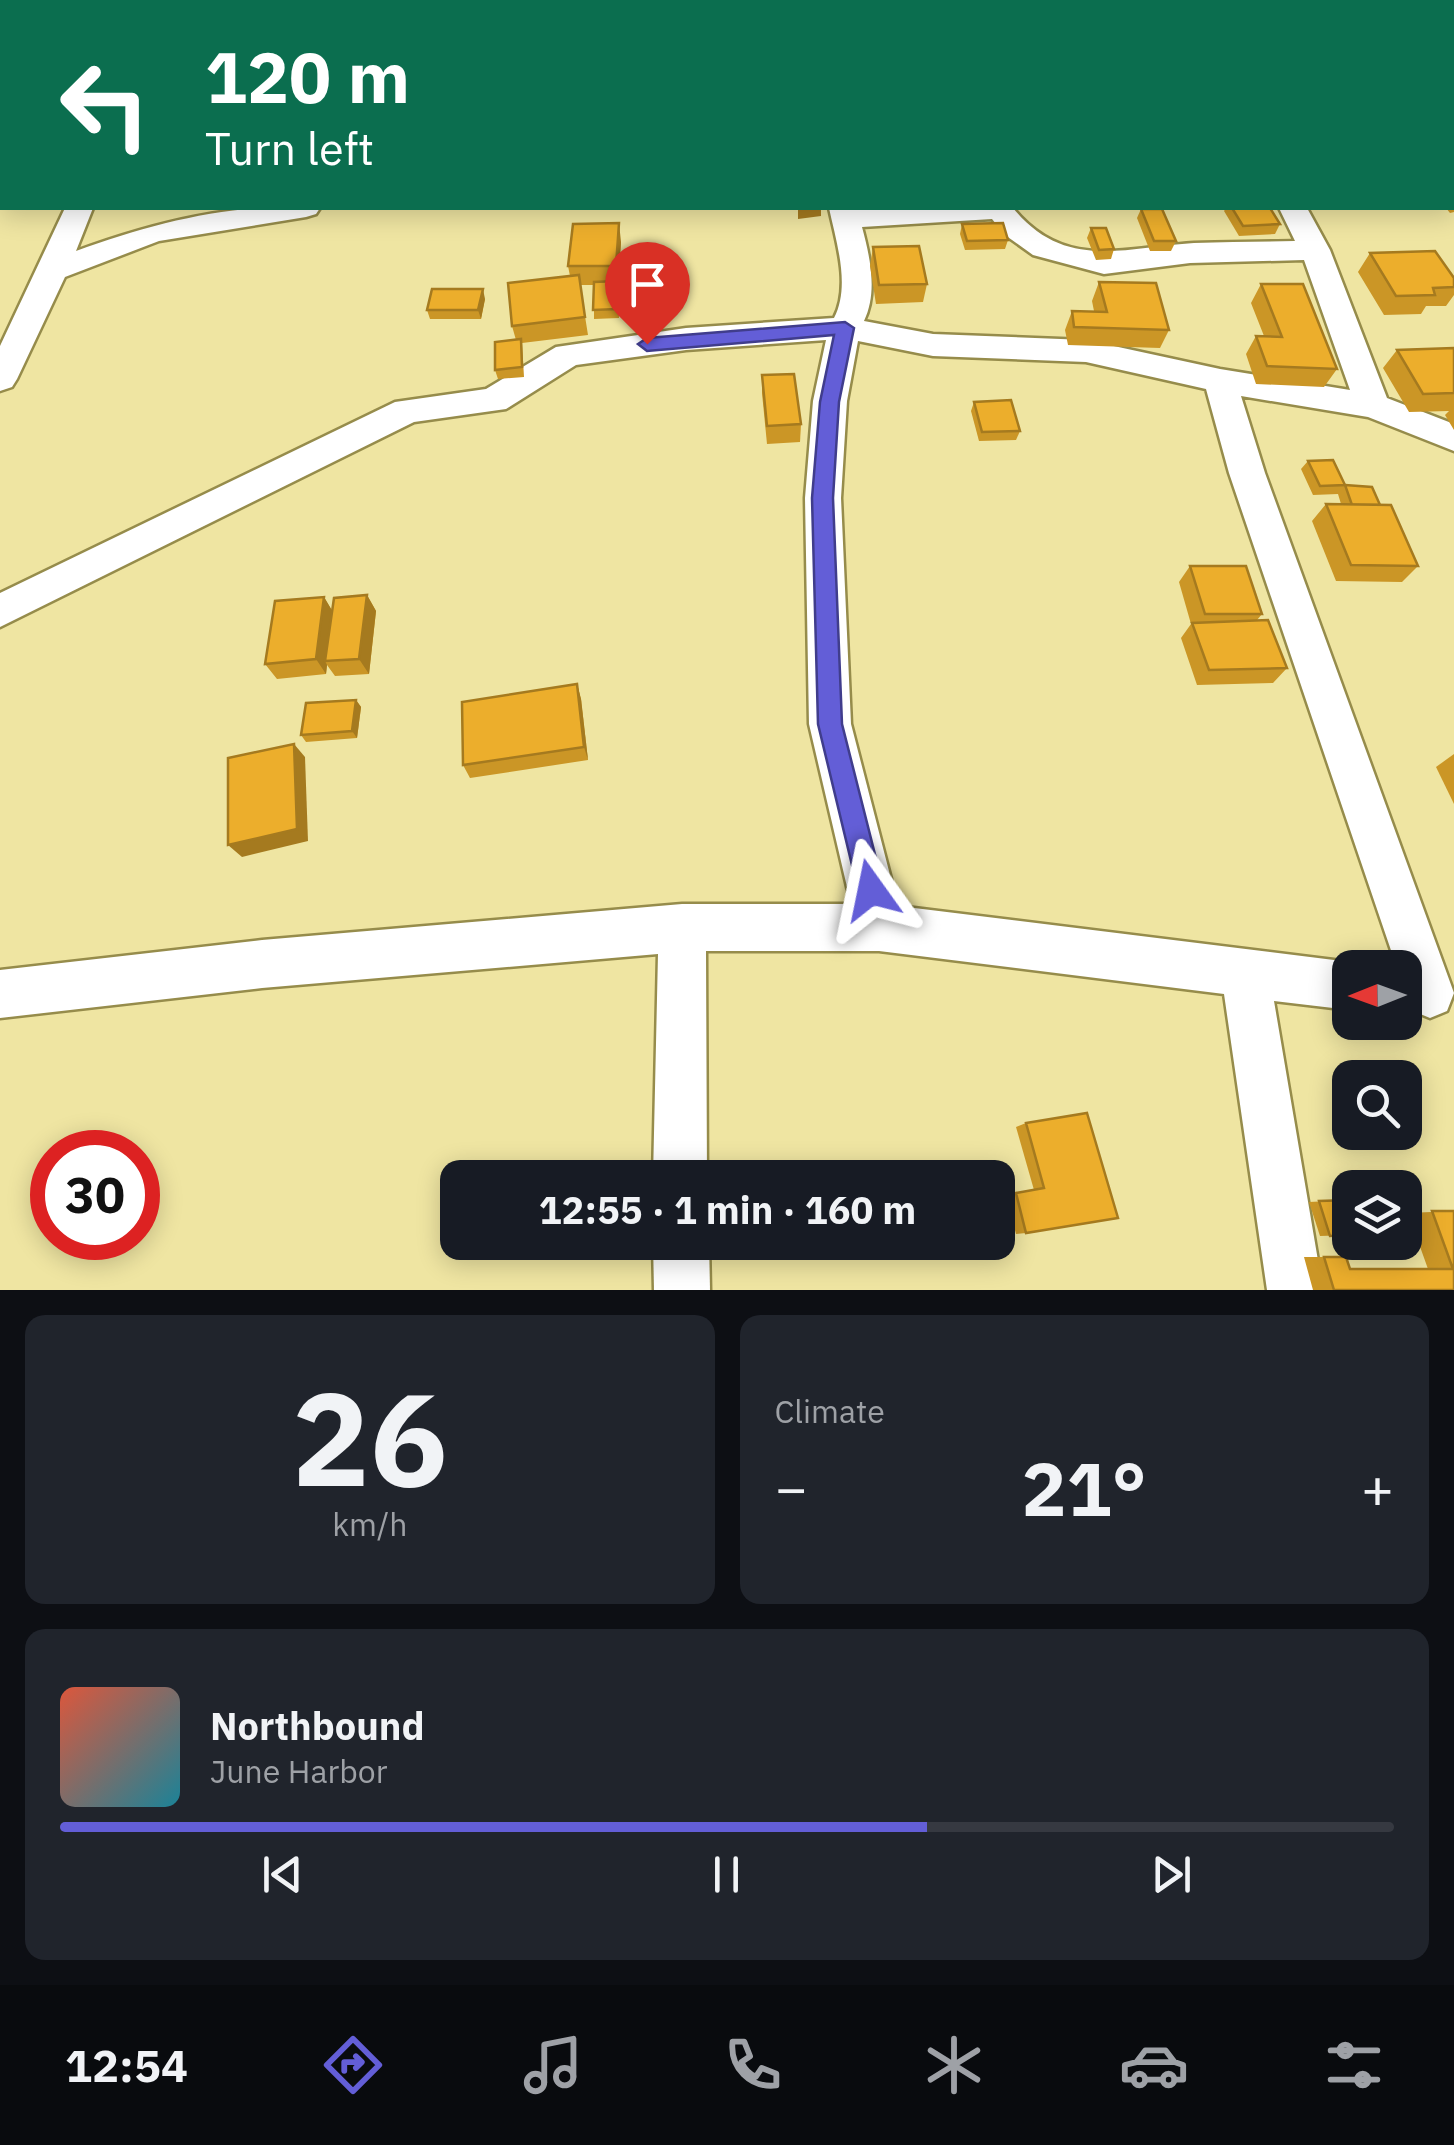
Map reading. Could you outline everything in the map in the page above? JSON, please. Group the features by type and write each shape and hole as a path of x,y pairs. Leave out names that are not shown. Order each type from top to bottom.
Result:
{"street":[{"path":"0,379 78,210"},
{"path":"53,271 153,233 294,210"},
{"path":"879,926 856,816 830,724 823,498 830,402 845,328 856,306 855,257 845,213 1000,210 1015,230 1044,248 1104,264 1190,253 1315,250"},
{"path":"1294,210 1315,250 1373,406"},
{"path":"0,611 407,411 494,400 568,355 686,339 845,328 932,345 1086,351 1220,381 1373,406 1454,438"},
{"path":"1220,381 1247,473 1430,995"},
{"path":"0,994 262,964 682,928 879,926 1332,984"},
{"path":"680,1160 682,928"},
{"path":"1245,974 1294,1290"},
{"path":"682,1260 682,1290"}],"building":[{"path":"1141,210 1162,210 1176,241 1154,241"},
{"path":"1233,210 1271,210 1280,224 1243,226"},
{"path":"619,223 616,266 568,266 573,224"},
{"path":"1003,223 1008,240 967,241 962,224"},
{"path":"1091,228 1106,228 1114,249 1099,250"},
{"path":"919,246 927,284 879,285 873,247"},
{"path":"1435,251 1454,278 1454,287 1433,288 1435,295 1396,296 1370,253"},
{"path":"579,275 585,317 512,326 508,283"},
{"path":"618,281 618,309 593,310 594,282"},
{"path":"1099,282 1156,283 1169,330 1074,327 1072,311 1107,312"},
{"path":"1261,284 1303,284 1337,369 1267,366 1256,336 1282,337"},
{"path":"432,289 483,289 478,310 427,310"},
{"path":"521,339 522,367 495,370 495,342"},
{"path":"1454,348 1454,393 1423,394 1397,350"},
{"path":"794,374 801,424 767,426 762,375"},
{"path":"1011,400 1020,431 982,432 974,402"},
{"path":"1333,460 1345,485 1320,486 1308,461"},
{"path":"1345,485 1372,487 1380,505 1352,505"},
{"path":"1326,504 1391,505 1418,566 1351,565"},
{"path":"1190,566 1246,566 1262,614 1205,614"},
{"path":"367,595 359,659 325,661 334,598"},
{"path":"324,597 316,659 265,664 275,601"},
{"path":"1268,620 1287,668 1209,670 1192,623"},
{"path":"577,684 584,747 463,765 462,702"},
{"path":"356,700 352,731 301,735 306,703"},
{"path":"294,744 297,829 228,845 228,758"},
{"path":"1087,1113 1118,1218 1026,1233 1016,1193 1044,1188 1026,1123"},
{"path":"1319,1201 1332,1201 1332,1236 1330,1236"},
{"path":"1432,1211 1454,1211 1454,1290 1334,1290 1324,1257 1347,1260 1350,1269 1453,1269"}],"route":[{"path":"647,344 845,328 830,402 823,498 830,724 856,816 871,890"}]}
